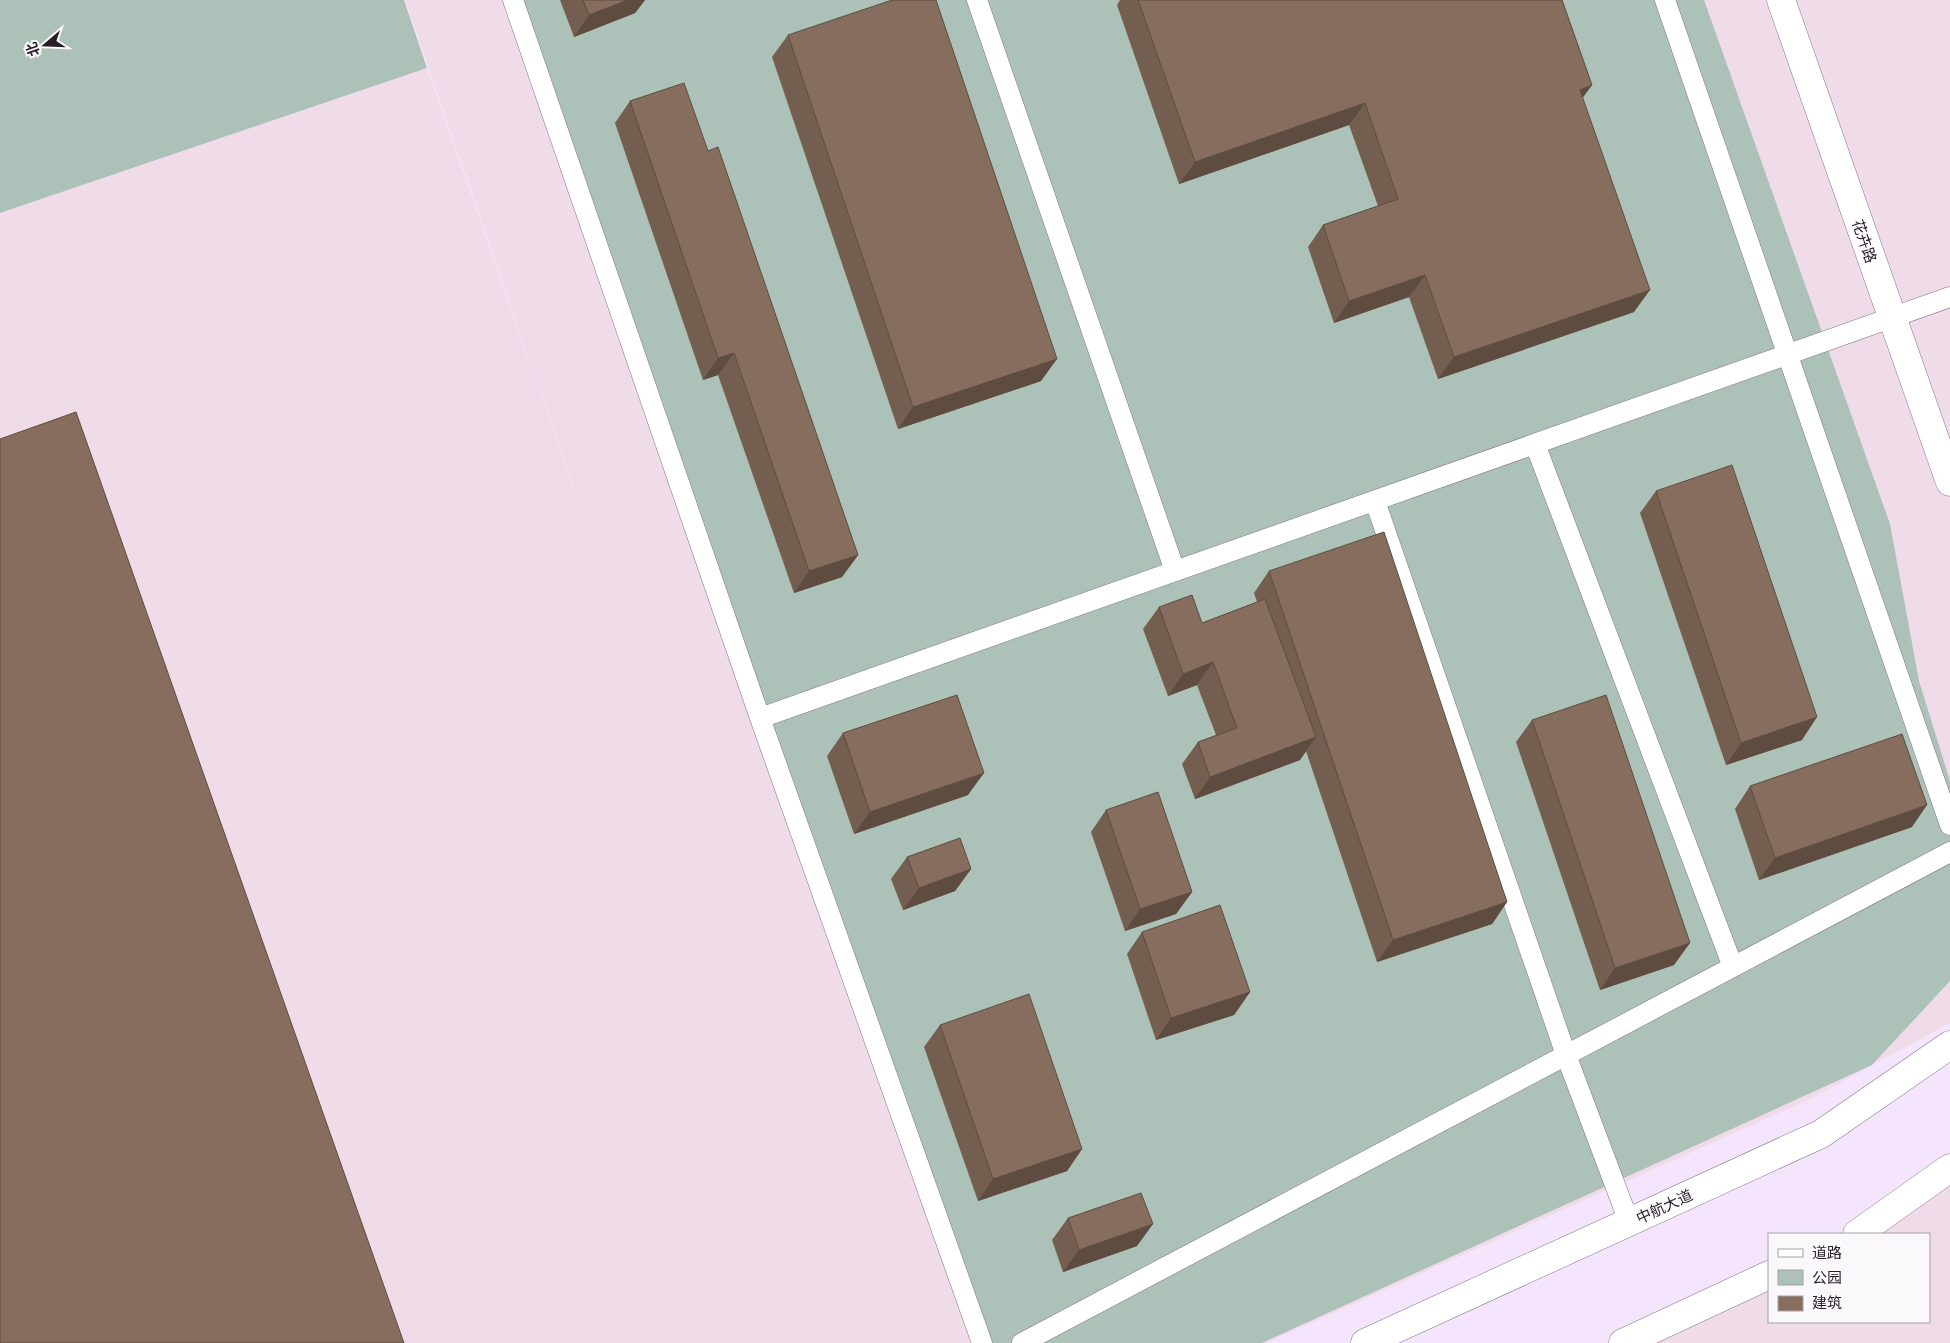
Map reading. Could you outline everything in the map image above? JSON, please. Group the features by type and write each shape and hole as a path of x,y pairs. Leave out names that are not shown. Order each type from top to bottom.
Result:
{"main road":[{"name":"花卉路","path":"1781,0 1950,482"},
{"name":"中航大道","path":"1366,1343 1821,1134 1950,1045"},
{"path":"1858,1233 1950,1168"},
{"path":"1623,1343 1768,1275"}],"lane":[{"path":"513,0 760,718 982,1343"},
{"path":"977,0 1175,571"},
{"path":"1665,0 1950,825"},
{"path":"760,718 1950,297"},
{"path":"1535,444 1733,967"},
{"path":"1375,501 1566,1055 1628,1222"},
{"path":"1022,1343 1950,852"}],"shaded area":[{"path":"405,0 1767,0 1950,500 1950,1023 1808,1100 1266,1343 0,1343 0,213 427,68 682,800"},
{"path":"1781,0 1950,0 1950,482"},
{"path":"1950,1168 1950,1343 1622,1343 1768,1275 1768,1323 1930,1323 1930,1233 1858,1233"}],"green space":[{"path":"0,0 404,0 427,68 0,213"},
{"path":"513,0 1704,0 1890,524 1919,681 1950,781 1950,981 1872,1065 1262,1343 982,1343"}],"building":[{"path":"583,0 628,0 589,15"},
{"path":"892,0 936,0 1057,359 913,407 788,35"},
{"path":"1138,0 1562,0 1592,85 1580,90 1650,290 1454,357 1425,275 1349,301 1323,225 1398,199 1365,103 1195,162"},
{"path":"684,83 708,151 718,147 858,555 809,571 734,353 718,358 630,101"},
{"path":"76,412 404,1343 0,1343 0,439"},
{"path":"1732,465 1817,717 1741,743 1656,491"},
{"path":"1384,532 1507,902 1393,940 1269,571"},
{"path":"1192,595 1202,623 1265,599 1316,737 1210,777 1198,742 1237,728 1213,662 1183,674 1159,607"},
{"path":"957,695 984,773 870,812 843,733"},
{"path":"1606,695 1690,943 1615,968 1532,720"},
{"path":"1902,734 1927,805 1775,858 1750,786"},
{"path":"1158,792 1192,892 1140,909 1106,810"},
{"path":"960,838 971,869 919,888 907,857"},
{"path":"1220,905 1250,992 1171,1018 1142,932"},
{"path":"1029,994 1082,1149 993,1179 940,1025"},
{"path":"1141,1193 1153,1224 1079,1250 1068,1218"}]}
